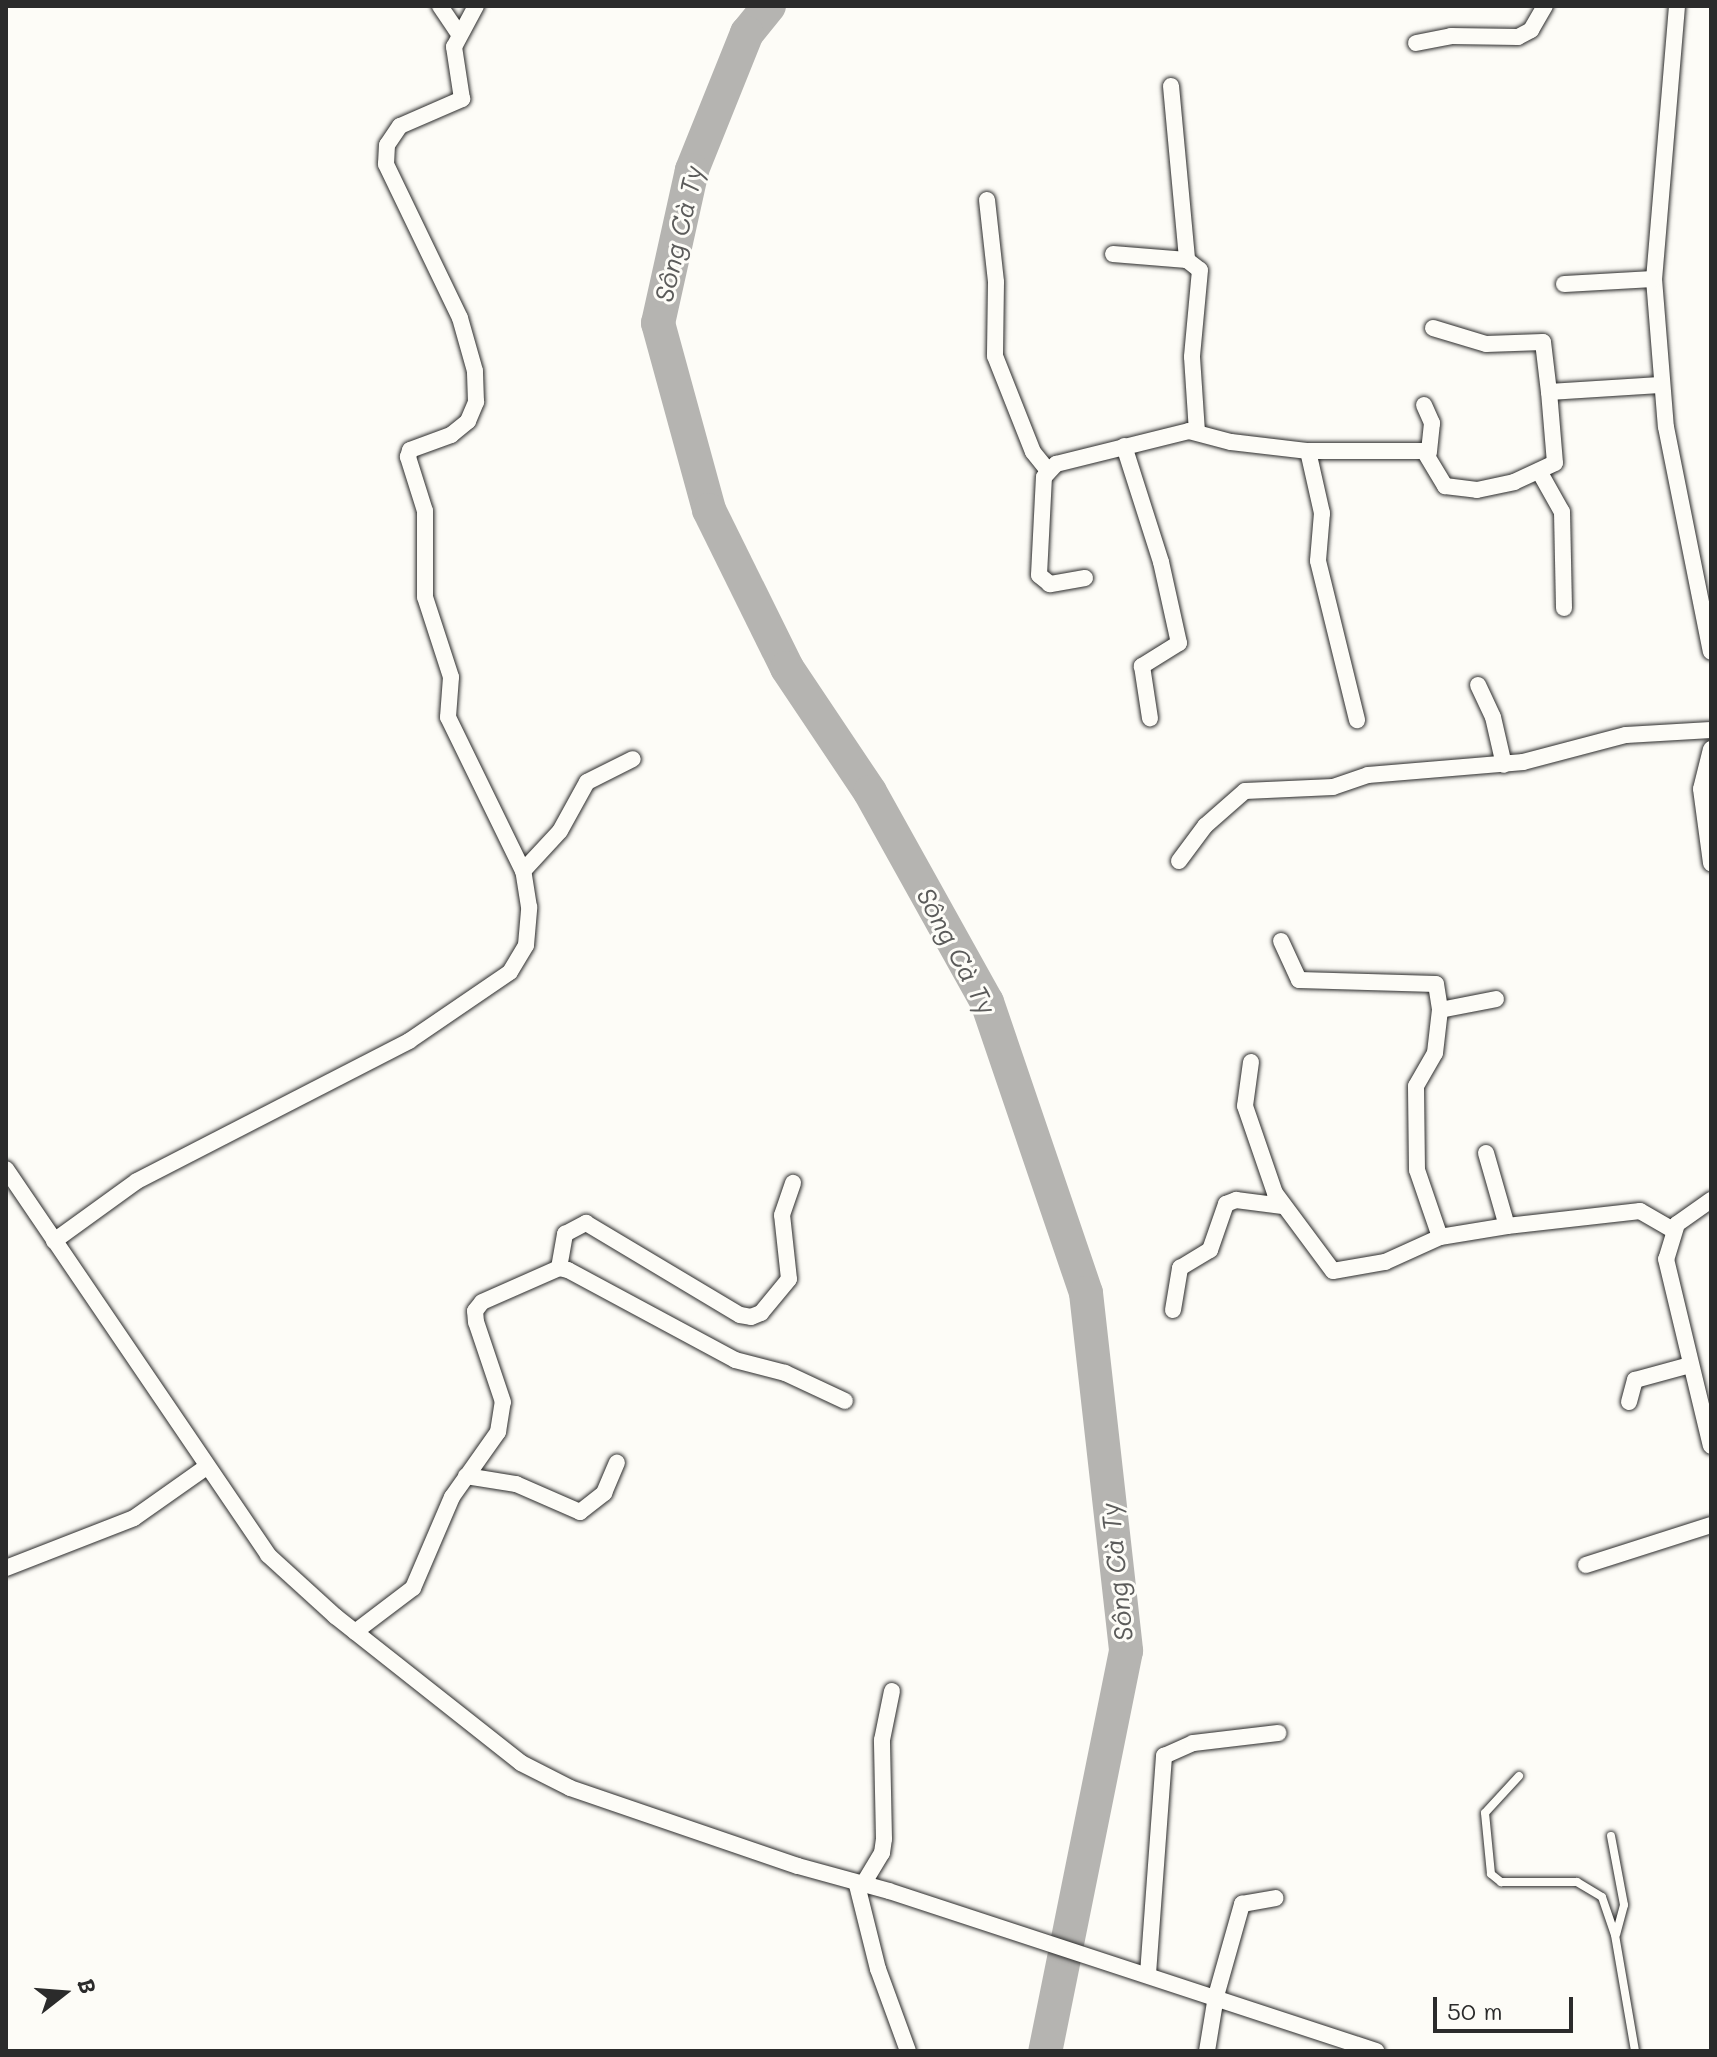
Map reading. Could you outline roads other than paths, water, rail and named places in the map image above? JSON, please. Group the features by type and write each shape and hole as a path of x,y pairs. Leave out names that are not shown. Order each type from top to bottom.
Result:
{"street":[{"path":"440,6 459,34"},
{"path":"54,1241 137,1181 409,1041 510,972 526,945 529,896 523,871 448,717 451,677 425,597 425,511 408,457 410,450 451,435 468,421 476,402 475,371 460,318 386,164 387,145 400,126 462,99 455,56 459,34 476,6"},
{"path":"1416,43 1451,36 1518,37 1531,30 1545,6"},
{"path":"1677,6 1654,279 1660,385 1711,652"},
{"path":"1171,86 1187,260 1201,274 1192,357 1197,432"},
{"path":"987,200 996,282 995,356 1033,452 1047,469 1039,575 1050,584 1085,578"},
{"path":"1113,254 1187,260"},
{"path":"1564,284 1654,279"},
{"path":"1424,405 1432,423 1429,453 1438,478 1455,491 1504,485 1539,471 1556,458 1543,342 1486,344 1433,328"},
{"path":"1549,392 1660,385"},
{"path":"1047,469 1124,446 1197,432 1231,442 1308,451 1429,453"},
{"path":"1124,446 1161,562 1179,643 1142,666 1150,718"},
{"path":"1308,451 1321,503 1318,561 1357,720"},
{"path":"1539,471 1562,512 1564,608"},
{"path":"1478,685 1490,708 1504,765"},
{"path":"1179,861 1205,826 1245,791 1333,787 1368,775 1504,765 1626,735 1711,730"},
{"path":"1711,749 1701,789 1711,863"},
{"path":"523,871 560,831 587,782 633,759"},
{"path":"1281,941 1299,980 1436,984 1440,1010 1435,1053 1414,1095 1417,1170 1440,1237"},
{"path":"1440,1010 1496,999"},
{"path":"1251,1062 1245,1106 1283,1206 1338,1273 1385,1262 1440,1237 1507,1226 1640,1211 1673,1230"},
{"path":"1486,1153 1507,1226"},
{"path":"6,1169 205,1468 268,1555 355,1632 494,1744 539,1774 859,1885 1216,1996 1376,2051"},
{"path":"559,1268 565,1234 586,1223 740,1315 751,1317 761,1313 789,1279 782,1215 793,1183"},
{"path":"1173,1310 1180,1268 1213,1245 1226,1204 1236,1200 1283,1206"},
{"path":"1711,1200 1673,1230 1667,1248 1668,1275 1711,1446"},
{"path":"559,1268 735,1360 785,1373 845,1401"},
{"path":"355,1632 413,1588 440,1521 503,1417 477,1307 559,1268"},
{"path":"1629,1402 1635,1380 1690,1365"},
{"path":"466,1476 516,1484 580,1512 604,1493 617,1463"},
{"path":"6,1568 134,1518 205,1468"},
{"path":"1586,1565 1711,1525"},
{"path":"892,1691 881,1755 882,1853 859,1885 878,1969 908,2051"},
{"path":"1141,1972 1164,1756 1193,1743 1278,1733"},
{"path":"1207,2051 1216,1996 1244,1901 1275,1898"}],"lane":[{"path":"1519,1776 1485,1813 1494,1880 1585,1885 1602,1897 1615,1935 1635,2051"},
{"path":"1611,1836 1624,1905 1615,1935"}],"waterway":[{"name":"Sông Cà Ty","path":"769,6 747,33 692,170 658,323 709,510 787,668 870,792 987,1002 1086,1293 1126,1651 1045,2051"}]}
